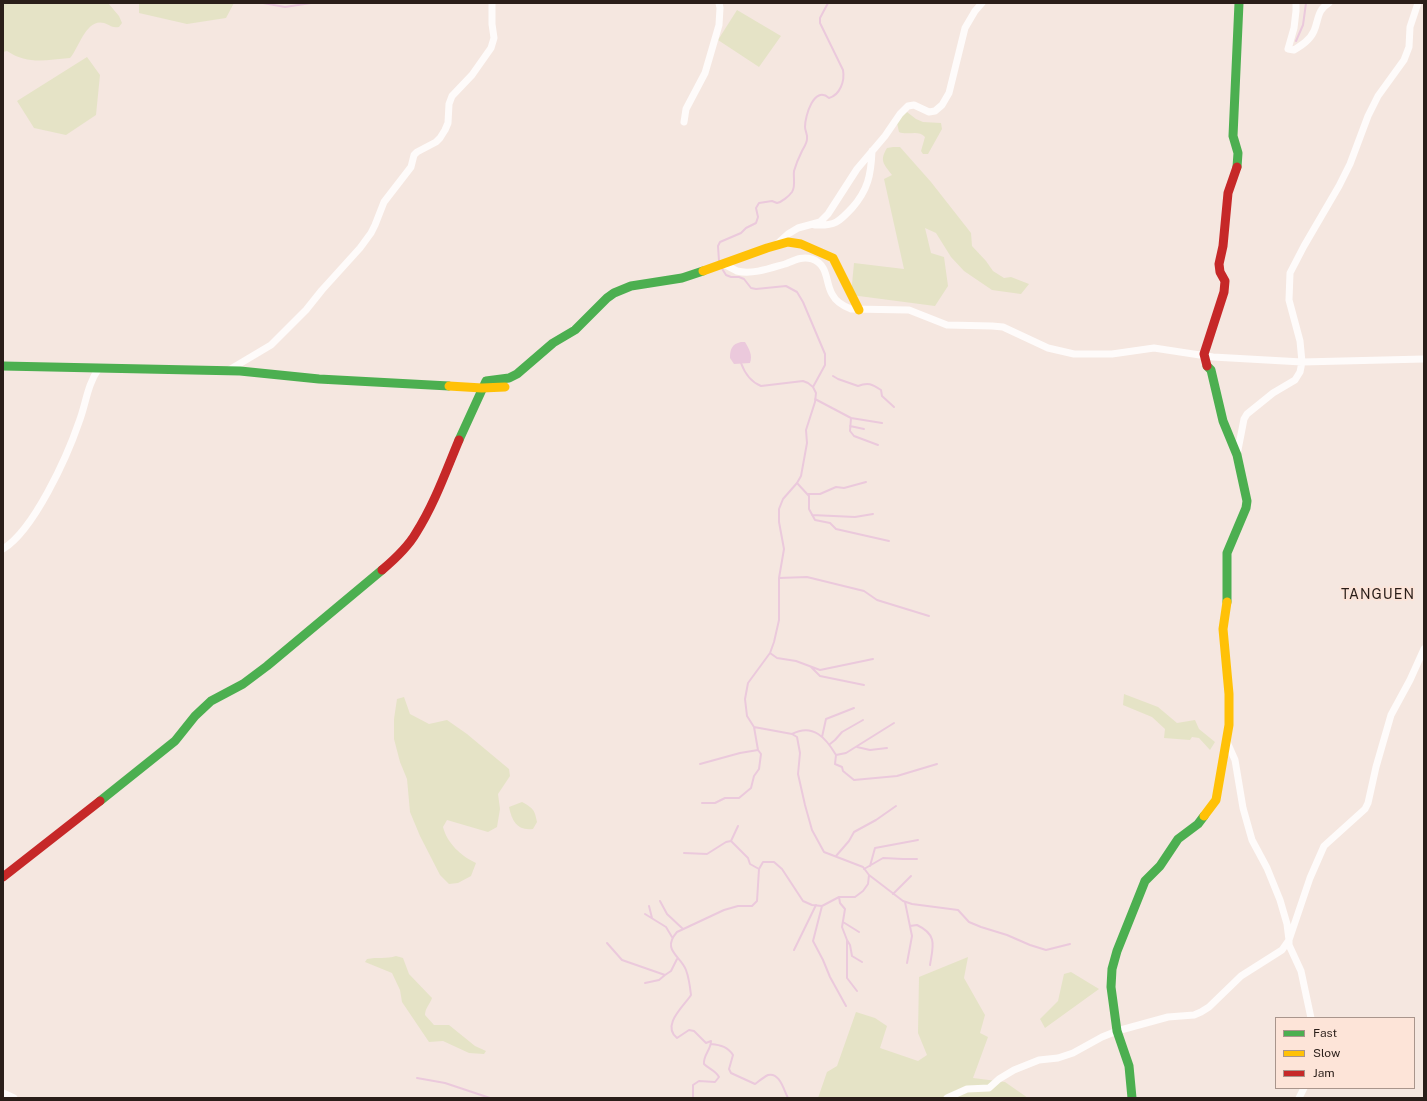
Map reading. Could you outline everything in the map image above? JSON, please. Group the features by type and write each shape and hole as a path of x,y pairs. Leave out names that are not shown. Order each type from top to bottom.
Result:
{"street":[{"path":"228,371 270,345 306,310 360,248 375,225 384,202 411,167 414,155 440,138 448,123 449,104 452,96 472,75 491,48 494,38 492,3"},
{"path":"684,122 686,109 705,73 713,46 719,25 719,3"},
{"path":"814,225 820,222 828,214 857,169 908,106 914,105 929,112 942,105 949,93 965,28 975,11 982,3"},
{"path":"1132,1098 1129,1066 1117,1031 1111,987 1112,969 1117,951 1145,881 1160,866 1178,839 1198,824 1216,800 1220,769 1227,742 1229,725 1223,629 1227,602 1226,564 1231,543 1246,508 1247,501 1237,455 1223,420 1214,388 1211,370 1206,364 1205,356 1207,343 1224,292 1225,281 1220,272 1219,264 1223,246 1228,193 1238,164 1238,153 1233,136 1239,3"},
{"path":"1296,3 1294,28 1288,49 1294,50 1308,40 1314,32 1321,9 1329,3"},
{"path":"1237,455 1244,419 1247,414 1273,393 1295,380 1300,372 1302,362 1300,341 1289,300 1290,273 1350,164 1357,141 1374,103 1404,60 1409,47 1410,27 1418,3"},
{"path":"774,247 788,234 798,228 824,225 841,220 861,198 867,185 871,169 872,151"},
{"path":"3,877 175,741 195,716 211,701 243,684 267,666 396,558 416,534 434,499 486,381 509,378 517,374 543,350 575,330 586,321 607,298 631,286 682,278 788,242 801,244 833,258 859,310"},
{"path":"723,264 737,270 751,271 770,268 801,258 813,259 819,262 825,269 831,293 835,299 843,306 851,309 909,310 947,325 1003,327 1048,348 1074,354 1112,354 1154,348 1205,356 1302,362 1424,359"},
{"path":"3,366 228,371 319,379 482,388 505,387"},
{"path":"3,549 18,536 30,521 48,491 79,422 89,387 98,368"},
{"path":"1311,1017 1301,971 1288,945 1289,940 1310,878 1324,846 1365,809 1368,803 1376,767 1391,715 1410,680 1424,649"},
{"path":"947,1098 967,1089 989,1088 999,1079 1014,1070 1039,1060 1058,1058 1073,1053 1102,1037 1117,1031 1168,1017 1194,1015 1201,1012 1209,1007 1241,976 1282,950 1289,940 1287,924 1280,900 1267,868 1252,840 1243,808 1234,760 1227,742"},
{"path":"1299,1098 1304,1089"},
{"path":"3,1093 14,1098"}],"shaded area":[{"path":"3,3 108,3 119,16 122,23 119,27 112,27 104,23 92,25 70,58 30,60 7,51 3,52"},
{"path":"139,3 234,3 226,18 187,24 139,13"},
{"path":"737,10 781,36 759,67 718,40"},
{"path":"87,57 100,75 96,115 66,135 34,128 17,101"},
{"path":"907,112 923,122 941,123 942,129 928,154 923,154 921,151 925,137 919,133 899,132 897,123 898,119"},
{"path":"900,147 931,182 971,233 972,246 993,271 1004,278 1011,277 1029,284 1021,294 992,290 964,271 951,257 936,233 925,228 931,253 944,257 948,286 935,306 851,295 854,263 904,269 884,179 892,175 885,165 883,156 887,148"},
{"path":"745,342 749,350 751,355 750,363 734,364 730,358 730,352 735,344"},
{"path":"1124,694 1158,707 1177,723 1195,720 1199,729 1215,742 1210,750 1199,738 1192,737 1190,740 1164,738 1165,729 1152,717 1123,705"},
{"path":"404,697 410,714 429,724 447,720 467,734 509,769 510,776 498,794 500,809 497,827 488,832 447,820 443,827 451,844 465,857 476,863 471,876 458,883 449,884 440,875 420,836 410,812 407,779 400,762 394,739 394,719 397,699"},
{"path":"522,802 534,812 537,822 533,829 523,829 516,824 512,817 509,807"},
{"path":"396,956 403,958 409,974 432,998 425,1015 434,1025 449,1025 475,1046 486,1051 484,1054 469,1053 443,1041 429,1042 402,1002 400,990 392,973 365,962 367,959"},
{"path":"968,957 964,978 985,1015 980,1033 988,1037 973,1078 1005,1082 1028,1098 818,1098 827,1072 837,1066 856,1012 875,1018 887,1026 880,1048 918,1061 927,1055 918,1033 919,977"},
{"path":"1071,972 1099,989 1045,1028 1040,1019 1058,1001 1064,974"}],"waterway":[{"path":"263,3 285,7 311,3"},
{"path":"719,261 718,246 720,242 741,233 746,228 756,223 758,217 756,208 759,203 772,201 777,203 785,199 792,192 794,185 794,171 807,140 805,122 811,104 819,96 824,95 829,98 833,96 841,87 843,70 820,23 820,18 828,3"},
{"path":"1296,41 1303,25 1306,3"},
{"path":"721,267 726,275 744,279 751,288 756,289 786,286 797,292 803,302 825,354 825,365 813,387"},
{"path":"693,1098 693,1085 699,1081 715,1082 719,1077 704,1064 711,1041 706,1043 694,1031 689,1030 677,1038 671,1027 675,1016 691,995 689,979 684,965 671,948 673,938 677,932 724,910 738,906 752,906 757,901 759,869 763,862 774,862 782,869 803,901 812,905 822,906 839,897 855,897 863,891 868,884 869,875 863,867 824,852 812,830 798,774 800,753 797,737 792,734 754,727 747,716 745,699 748,683 770,653 779,620 779,578 784,549 779,522 779,509 783,499 801,476 807,443 806,430 815,402 816,393 813,387 803,381 761,386 749,377 744,371 741,363"},
{"path":"833,376 858,386 865,384 875,386 881,390 882,396 894,407"},
{"path":"815,399 851,418 850,431 854,436 878,445"},
{"path":"851,418 882,423"},
{"path":"850,426 864,429"},
{"path":"807,494 820,494 836,487 844,488 866,482"},
{"path":"797,483 809,496 809,509 815,520 830,523 836,529 889,541"},
{"path":"812,515 855,517 873,514"},
{"path":"779,578 807,577 864,591 877,600 929,616"},
{"path":"770,653 777,658 796,661 820,670 873,659"},
{"path":"811,667 820,676 864,685"},
{"path":"822,737 826,719 854,708"},
{"path":"830,744 842,732 863,720"},
{"path":"792,734 806,730 813,731 828,743 836,755 846,753 894,723"},
{"path":"700,764 740,753 758,750 754,727"},
{"path":"857,747 870,750 887,748"},
{"path":"702,803 715,803 725,798 739,798 751,788 754,776 759,769 761,754 758,750"},
{"path":"836,755 835,764 842,767 843,771 854,780 897,776 937,764"},
{"path":"836,856 849,841 854,832 876,820 896,806"},
{"path":"731,841 738,826"},
{"path":"870,866 875,848 918,840"},
{"path":"684,853 707,854 726,842 731,841 748,858 750,864 759,869"},
{"path":"864,869 883,858 917,859"},
{"path":"869,875 903,901 912,904 958,910 969,922 1007,935 1030,945 1046,950 1070,944"},
{"path":"893,894 911,876"},
{"path":"839,897 840,903 845,909 842,927 847,940 847,978 857,991"},
{"path":"660,901 667,914 683,929"},
{"path":"905,902 912,936 907,963"},
{"path":"794,950 816,905"},
{"path":"649,906 652,918"},
{"path":"822,906 813,941 846,1006"},
{"path":"645,914 666,927 672,937"},
{"path":"843,922 859,932"},
{"path":"910,926 917,925 924,929 931,937 933,947 930,965"},
{"path":"847,940 850,945 852,956 862,962"},
{"path":"607,943 622,960 665,975 671,971 677,959"},
{"path":"645,983 659,980 665,975"},
{"path":"711,1044 724,1047 733,1055 729,1069 731,1073 755,1084 768,1075 776,1076 788,1098"},
{"path":"417,1078 445,1083 490,1098"}],"traffic: fast":[{"path":"1237,167 1238,153 1233,136 1239,3"},
{"path":"459,440 486,381 509,378 517,374 553,343 575,330 614,293 631,286 682,278 703,271"},
{"path":"3,366 240,371 319,379 449,386"},
{"path":"1207,366 1211,370 1223,421 1237,455 1247,501 1246,508 1227,553 1227,602"},
{"path":"100,801 175,741 195,716 211,701 243,684 267,666 382,570"},
{"path":"1132,1098 1129,1066 1117,1031 1111,987 1112,969 1117,951 1145,881 1160,866 1178,839 1198,824 1204,816"}],"traffic: slow":[{"path":"703,271 788,242 801,244 833,258 859,310"},
{"path":"449,386 482,388 505,387"},
{"path":"1204,816 1216,800 1229,725 1229,694 1223,629 1227,602"}],"traffic: jam":[{"path":"1207,366 1204,354 1224,292 1225,281 1220,272 1219,264 1223,246 1228,193 1237,167"},
{"path":"382,570 405,548 413,538 439,488 459,440"},
{"path":"3,877 100,801"}],"district":[{"name":"TANGUEN","path":"1378,595"}]}
